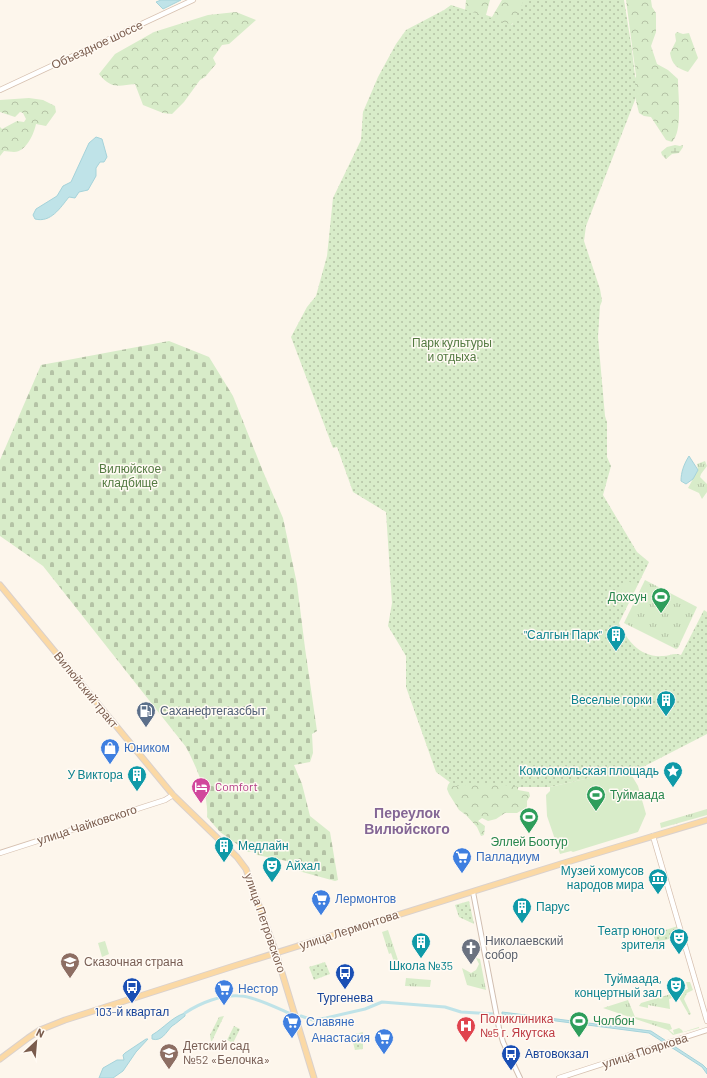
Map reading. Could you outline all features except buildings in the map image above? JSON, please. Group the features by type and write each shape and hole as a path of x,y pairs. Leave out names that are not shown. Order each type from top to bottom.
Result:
{"main road":[{"name":"Объездное шоссе","path":"0,90 193,0"},
{"name":"Вилюйский тракт","path":"0,586 173,795"},
{"name":"улица Чайковского","path":"0,853 165,800 173,795"},
{"name":"улица Петровского","path":"173,795 242,862 252,881 276,953 314,1078"},
{"name":"улица Лермонтова","path":"0,1059 28,1038 50,1026 161,989 707,820"},
{"path":"653,836 707,1021"},
{"name":"улица Пояркова","path":"559,1078 707,1030"}],"street":[{"path":"473,892 499,1028 503,1042 520,1078"}],"green space":[{"path":"466,0 490,0 486,15 492,17 502,0 590,0 513,23 504,33 465,12"},
{"name":"Парк культуры и отдыха","path":"524,0 624,0 635,76 635,100 586,226 584,241 600,289 602,301 600,306 598,337 605,416 607,422 607,457 611,466 603,495 637,552 649,562 619,623 622,630 631,642 642,651 655,656 681,655 704,610 707,612 707,734 637,770 625,774 620,771 550,787 519,787 489,783 455,786 436,772 406,687 406,656 388,626 392,603 386,512 353,492 337,447 333,448 291,337 307,307 316,296 327,256 333,198 361,140 363,112 378,77 396,44 406,30 451,5 512,25"},
{"path":"626,0 651,0 652,7 656,13 656,32 651,46 657,64 668,70 678,79 679,122 678,130 672,142 666,140 651,117 644,116 639,113 632,85 636,76"},
{"path":"236,12 256,20 229,44 222,45 213,58 216,64 205,77 200,80 184,102 172,114 163,113 143,105 135,84 119,86 111,84 103,79 99,74 115,54 154,32 208,15"},
{"path":"677,32 683,34 689,33 698,58 688,72 676,66 671,57 670,53 676,41 675,34"},
{"path":"29,98 43,100 55,106 56,112 46,126 36,124 26,146 14,152 4,151 0,156 0,127 2,129 17,121 24,122 26,119 23,113 20,112 15,117 0,112 0,100"},
{"path":"683,145 683,147 679,153 672,154 666,159 661,152 667,147"},
{"name":"Вилюйское кладбище","path":"169,341 209,357 233,396 283,518 297,584 317,731 312,734 313,753 310,762 294,765 302,784 310,816 330,832 338,880 335,881 295,870 287,861 257,855 254,851 248,852 220,832 207,817 204,790 198,772 186,747 43,566 0,536 0,460 41,365"},
{"path":"705,461 707,466 700,477 707,484 707,492 702,499 699,493 688,488 698,470 697,464"},
{"path":"626,580 636,585 627,605 616,599"},
{"name":"Дохсун","path":"645,580 697,607 678,648 676,649 624,623"},
{"name":"Туймаада","path":"620,771 632,776 638,786 646,814 638,832 573,852 571,851 560,854 547,816 546,795 550,791 550,787"},
{"path":"454,776 527,779 518,788 518,790 529,792 530,796 527,801 527,807 517,813 505,813 496,819 488,821 482,818 478,821 485,826 484,835 481,836 477,827 459,810 449,794 447,789 448,785"},
{"path":"707,809 707,815 661,828 660,823"},
{"path":"469,901 474,924 459,917 455,905"},
{"path":"678,926 681,935 656,943 653,934"},
{"path":"388,930 401,969 397,971 391,953 389,954 382,932"},
{"path":"105,941 109,954 102,957 98,943"},
{"path":"476,958 480,959 486,990 467,985 462,968 471,973 476,970 479,964"},
{"path":"325,962 330,974 314,980 309,967"},
{"path":"406,978 431,980 430,987 405,986"},
{"path":"686,982 690,982 693,990 687,993 684,999 691,1014 689,1015 678,996 675,997 674,993 688,989"},
{"path":"671,994 672,998 669,999 670,1009 648,1005 648,1008 639,1006 641,1003"},
{"path":"628,1000 635,1017 670,1024 672,1029 669,1030 674,1034 673,1030 679,1028 683,1032 699,1028 673,1035 668,1030 603,1008"},
{"path":"224,1016 211,1041 210,1035 219,1017"},
{"path":"234,1026 240,1029 233,1043 227,1040"},
{"path":"363,1032 363,1049 355,1050 351,1035"}],"water":[{"path":"161,0 181,0 163,9 156,2"},
{"path":"96,137 102,139 107,157 104,162 100,162 96,168 96,176 88,190 79,192 75,198 69,197 59,210 50,217 41,220 35,219 33,215 36,209 57,196 63,186 71,182 89,143"},
{"path":"689,456 698,470 693,479 686,484 681,481 681,478 683,468"},
{"path":"502,1012 651,1031 703,1065 707,1069 707,1074 702,1067 649,1033 502,1014"},
{"path":"185,1013 185,1016 172,1026 161,1038 155,1040 152,1039 152,1035 176,1017"},
{"path":"148,1039 136,1052 123,1071 113,1078 99,1078 103,1068 117,1060 124,1060 123,1055 125,1053"}],"waterway":[{"path":"185,1013 212,1000 226,996 241,996 267,1004 293,1015"},
{"path":"301,1016 313,1020 326,1018 365,1009 382,1002 445,1007 461,1012 494,1014"}],"place":[{"name":"Дохсун","path":"661,614"},
{"name":"\"Салгын Парк\"","path":"616,652"},
{"name":"Веселые горки","path":"666,717"},
{"name":"Саханефтегазсбыт","path":"146,728"},
{"name":"Юником","path":"110,765"},
{"name":"Комсомольская площадь","path":"673,788"},
{"name":"У Виктора","path":"137,792"},
{"name":"Comfort","path":"201,804"},
{"name":"Туймаада","path":"596,812"},
{"name":"Эллей Боотур","path":"529,834"},
{"name":"Медлайн","path":"224,863"},
{"name":"Палладиум","path":"462,874"},
{"name":"Айхал","path":"272,883"},
{"name":"Музей хомусов народов мира","path":"658,895"},
{"name":"Лермонтов","path":"321,916"},
{"name":"Парус","path":"522,924"},
{"name":"Театр юного зрителя","path":"679,955"},
{"name":"Школа №35","path":"421,959"},
{"name":"Николаевский собор","path":"471,965"},
{"name":"Сказочная страна","path":"70,979"},
{"name":"Тургенева","path":"345,990"},
{"name":"Туймаада, концертный зал","path":"676,1003"},
{"name":"103-й квартал","path":"132,1004"},
{"name":"Нестор","path":"224,1006"},
{"name":"Чолбон","path":"579,1038"},
{"name":"Славяне","path":"292,1039"},
{"name":"Поликлиника №5 г. Якутска","path":"466,1043"},
{"name":"Анастасия","path":"384,1055"},
{"name":"Детский сад №52 «Белочка»","path":"169,1070"},
{"name":"Автовокзал","path":"511,1071"}],"district":[{"name":"Переулок Вилюйского","path":"407,822"}]}
